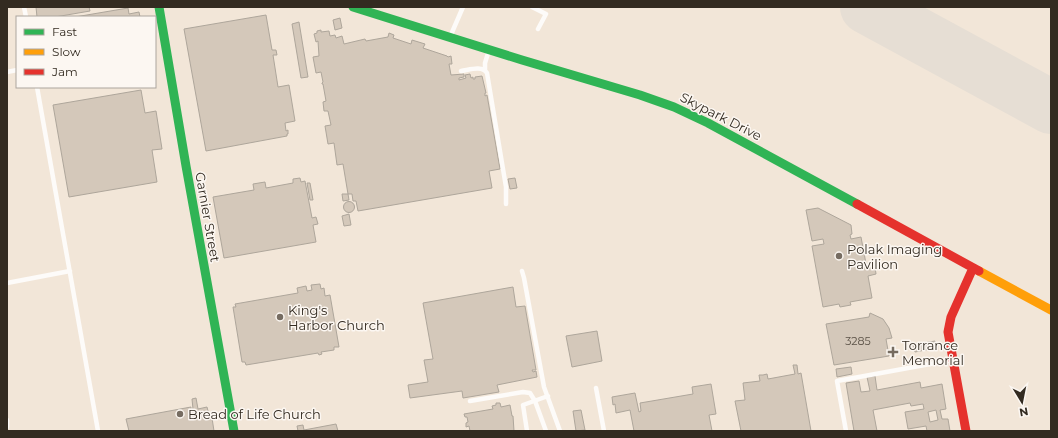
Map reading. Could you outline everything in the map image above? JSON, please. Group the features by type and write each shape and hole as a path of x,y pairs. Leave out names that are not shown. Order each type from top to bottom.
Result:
{"main road":[{"name":"Garnier Street","path":"159,7 234,431"},
{"name":"Skypark Drive","path":"353,7 640,94 674,107 708,122 1051,310"},
{"path":"966,431 948,332 951,317 973,268"}],"lane":[{"path":"450,37 463,7"},
{"path":"532,7 546,14 538,29"},
{"path":"489,49 485,70 506,187 506,204"},
{"path":"461,72 481,68 485,70"},
{"path":"37,88 98,431"},
{"path":"7,283 70,271"},
{"path":"522,271 544,387 560,431"},
{"path":"846,431 837,381 953,360"},
{"path":"596,388 604,431"},
{"path":"470,401 523,392 530,393 535,401 546,431"},
{"path":"527,431 523,405 548,396"},
{"path":"7,420 7,427"}],"building":[{"path":"36,7 89,7 90,11 61,16 37,16"},
{"path":"128,8 129,14 139,12 140,16 81,16"},
{"path":"266,15 272,50 276,50 277,55 273,55 278,87 289,85 295,121 285,123 286,131 288,130 287,136 206,151 184,29"},
{"path":"340,18 342,28 335,30 333,20"},
{"path":"299,22 308,77 301,78 292,24"},
{"path":"321,30 321,32 329,31 330,36 335,35 336,38 342,36 344,44 365,39 366,41 388,37 389,33 394,35 393,38 411,44 412,40 425,44 423,48 448,57 451,56 452,64 449,64 451,75 464,74 464,77 459,78 459,80 466,78 465,75 470,74 471,78 473,77 473,79 475,79 475,77 482,76 486,93 485,96 487,95 500,169 489,171 492,188 358,211 356,201 353,201 352,194 348,194 343,164 337,165 334,143 328,144 325,126 331,125 328,111 324,111 323,102 326,101 321,72 316,73 313,57 319,56 318,41 316,42 314,34"},
{"path":"141,90 145,113 156,111 162,149 152,150 157,182 69,197 53,105"},
{"path":"300,178 301,182 305,181 312,218 316,217 318,224 313,225 316,242 224,258 213,197 254,190 253,184 265,182 266,188 293,183 293,179"},
{"path":"515,178 517,188 510,189 508,179"},
{"path":"307,183 310,183 313,200 310,200"},
{"path":"342,194 348,194 349,200 343,201"},
{"path":"349,201 353,203 355,207 353,211 349,213 345,211 343,207 345,203"},
{"name":"Polak Imaging Pavilion","path":"818,208 851,225 851,239 861,237 867,269 875,267 876,274 868,276 872,298 850,302 851,305 840,307 839,304 823,307 812,246 824,244 823,239 812,241 806,210"},
{"path":"349,214 351,225 344,226 342,216"},
{"path":"320,284 321,289 324,288 325,296 330,295 339,347 334,347 334,350 321,352 322,354 319,355 318,353 246,365 245,362 242,362 233,307 236,307 235,304 298,293 297,288 306,286 307,291 312,290 311,285"},
{"path":"513,287 516,307 525,306 536,370 532,370 533,372 536,371 537,377 497,385 499,392 463,398 462,391 410,398 408,385 428,382 424,360 433,359 423,303"},
{"path":"870,313 883,319 889,328 892,338 886,339 889,356 834,365 826,324 869,317"},
{"path":"597,331 602,361 572,367 566,336"},
{"path":"935,341 936,348 915,352 913,345"},
{"path":"793,365 797,365 798,374 801,373 811,431 741,431 735,401 745,400 743,383 760,381 759,375 767,374 768,379 795,374"},
{"path":"851,367 852,374 837,377 836,369"},
{"path":"875,376 877,390 920,382 921,388 942,384 946,409 940,410 942,419 948,419 950,431 927,431 926,426 908,429 905,412 924,409 923,404 911,406 910,403 873,410 877,431 854,431 846,383 859,381 861,392 870,391 867,377","holes":["936,410 938,420 930,422 928,412"]},
{"path":"711,384 716,414 709,415 712,431 634,431 630,410 616,413 615,404 613,405 612,397 635,393 639,412 641,411 640,403 693,394 692,387"},
{"name":"Bread of Life Church","path":"196,398 198,409 207,407 210,419 212,418 214,431 129,431 126,419 191,407 191,410 193,409 192,399"},
{"path":"496,403 500,403 501,407 510,405 513,416 514,431 470,431 469,426 466,427 466,423 468,422 467,417 465,417 464,414 493,409 492,406 496,405"},
{"path":"581,410 585,430 576,431 573,411"},
{"path":"336,424 338,431 298,431 297,426 303,425 304,430"}],"runway":[{"path":"867,7 1051,107"}],"traffic: fast":[{"path":"159,7 234,431"},
{"path":"353,7 640,95 674,107 708,123 857,204"}],"traffic: slow":[{"path":"979,271 1051,310"}],"traffic: jam":[{"path":"857,204 979,271"},
{"path":"966,431 948,332 951,317 973,268"}],"place":[{"name":"Polak Imaging Pavilion","path":"839,256"},
{"name":"King's Harbor Church","path":"280,317"},
{"name":"Torrance Memorial","path":"893,352"},
{"name":"Bread of Life Church","path":"180,414"}]}
